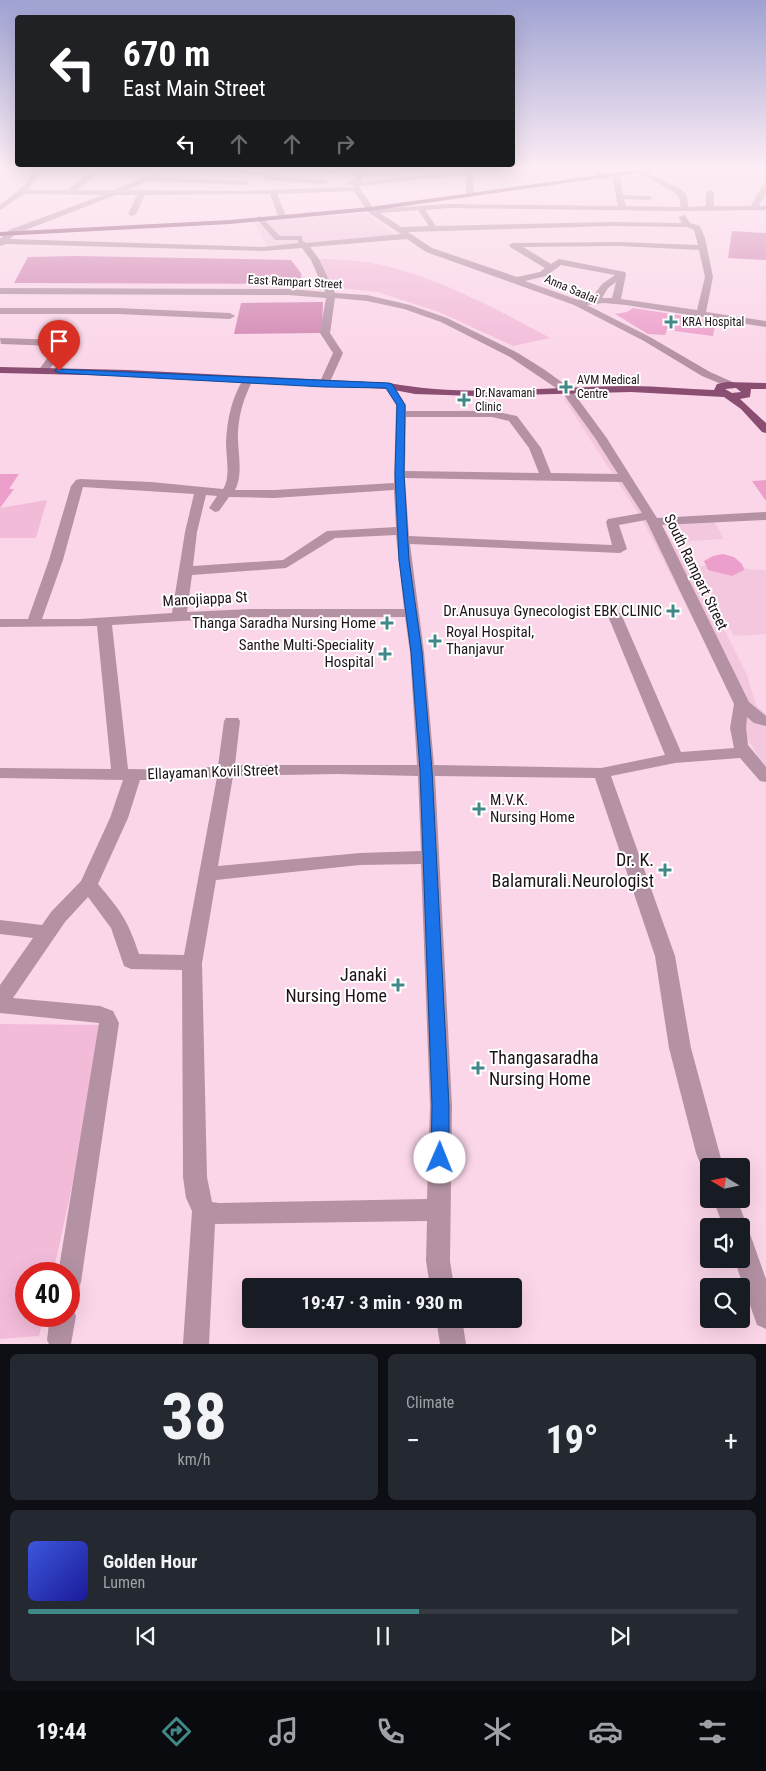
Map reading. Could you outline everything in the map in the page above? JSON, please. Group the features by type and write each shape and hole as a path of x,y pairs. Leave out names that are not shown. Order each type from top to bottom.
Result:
{"main road":[{"path":"3,239 92,232"},
{"path":"0,370 389,386 415,390 476,393 566,390 666,390 694,394 766,390"},
{"path":"732,391 766,386"},
{"path":"732,391 766,417"},
{"path":"732,391 766,430"}],"street":[{"path":"3,239 21,232"},
{"path":"272,232 276,237 285,239 312,237"},
{"name":"Anna Saalai","path":"402,232 429,250 577,303 647,339 732,391"},
{"path":"698,232 709,277 701,315"},
{"path":"3,239 250,249 306,246 408,236"},
{"path":"297,238 306,246 315,259 331,295 325,333 338,353 324,384"},
{"path":"551,268 513,245 619,244 703,248"},
{"path":"516,280 543,274 559,262 622,274"},
{"path":"598,301 597,296 605,286 622,274"},
{"path":"616,302 622,274"},
{"name":"East Rampart Street","path":"0,290 288,292 367,298 390,303 444,320 514,355 542,372 566,390"},
{"path":"577,303 616,302 766,324"},
{"path":"0,311 112,311 230,316"},
{"path":"1,336 64,333"},
{"path":"1,336 63,343 43,371"},
{"path":"214,508 232,483 232,436 235,408 238,396 248,380"},
{"path":"389,386 401,405 400,480 403,536 417,652 426,770 441,1106 438,1261 441,1278"},
{"name":"South Rampart Street","path":"566,390 652,519 742,704"},
{"path":"401,414 492,414 513,418 535,448 546,476"},
{"path":"34,622 56,560 78,485 86,483 225,493 274,494 400,480 546,476 626,478"},
{"path":"179,617 191,532 201,491"},
{"path":"185,571 286,564 332,534 403,536 620,549 612,522 766,516"},
{"name":"Manojiappa St","path":"0,623 104,621 250,613 411,613"},
{"path":"615,616 675,758"},
{"path":"0,1001 58,916 88,885 119,818 126,775 104,621"},
{"path":"742,704 760,720 766,721"},
{"path":"742,704 737,740 744,752 766,777"},
{"path":"196,1344 204,1211 198,1198 195,1177 192,962 226,772 232,721"},
{"name":"Ellayaman Kovil Street","path":"0,772 186,775 291,769 601,773 675,758 744,752"},
{"path":"601,773 665,956 680,1048 709,1158"},
{"path":"208,874 360,859 429,857"},
{"path":"88,885 115,917 121,928 131,960 192,962"},
{"path":"0,927 46,934"},
{"path":"0,1005 100,1014 106,1017 109,1023 72,1262"},
{"path":"204,1211 219,1214 439,1210"},
{"path":"750,1268 766,1316"},
{"path":"450,1328 453,1344"}],"shaded area":[{"path":"259,232 390,232 395,236 268,249"},
{"path":"732,232 766,233 766,260 728,258"},
{"path":"75,256 291,260 301,273 302,284 14,283 28,257"},
{"path":"311,259 370,263 411,273 472,298 550,338 513,346 439,312 378,292 329,287"},
{"path":"323,302 322,333 234,334 241,303"},
{"path":"564,399 577,399 705,591 747,675 756,705 766,714 766,775 753,747 739,729 737,705 642,519"},
{"path":"47,500 36,538 0,538 0,508"},
{"path":"714,521 724,539 675,542 664,523"},
{"path":"739,564 747,569 766,570 766,634 734,636 696,566"},
{"path":"0,1024 107,1025 56,1262 15,1262 15,1327 41,1327 39,1336 0,1339"}],"building":[{"name":"KRA Hospital","path":"633,308 716,321 713,336 667,330 665,335 648,334 615,314 627,312"},
{"path":"0,474 19,474 9,489 14,489 0,508"},
{"path":"766,480 766,501 752,481"},
{"path":"723,554 734,557 742,564 744,570 732,576 708,570 704,561 713,556"}],"place":[{"name":"KRA Hospital","path":"671,322"},
{"name":"AVM Medical Centre","path":"566,387"},
{"name":"Dr.Navamani Clinic","path":"464,400"},
{"name":"Dr.Anusuya Gynecologist EBK CLINIC","path":"673,611"},
{"name":"Thanga Saradha Nursing Home","path":"387,623"},
{"name":"Royal Hospital, Thanjavur","path":"435,641"},
{"name":"Santhe Multi-Speciality Hospital","path":"385,654"},
{"name":"M.V.K. Nursing Home","path":"479,809"},
{"name":"Dr. K. Balamurali.Neurologist","path":"665,870"},
{"name":"Janaki Nursing Home","path":"398,985"},
{"name":"Thangasaradha Nursing Home","path":"478,1068"}],"route":[{"path":"59,371 389,386 401,405 399,474 404,560 417,652 422,738 426,770 441,1106 440,1158"}]}
